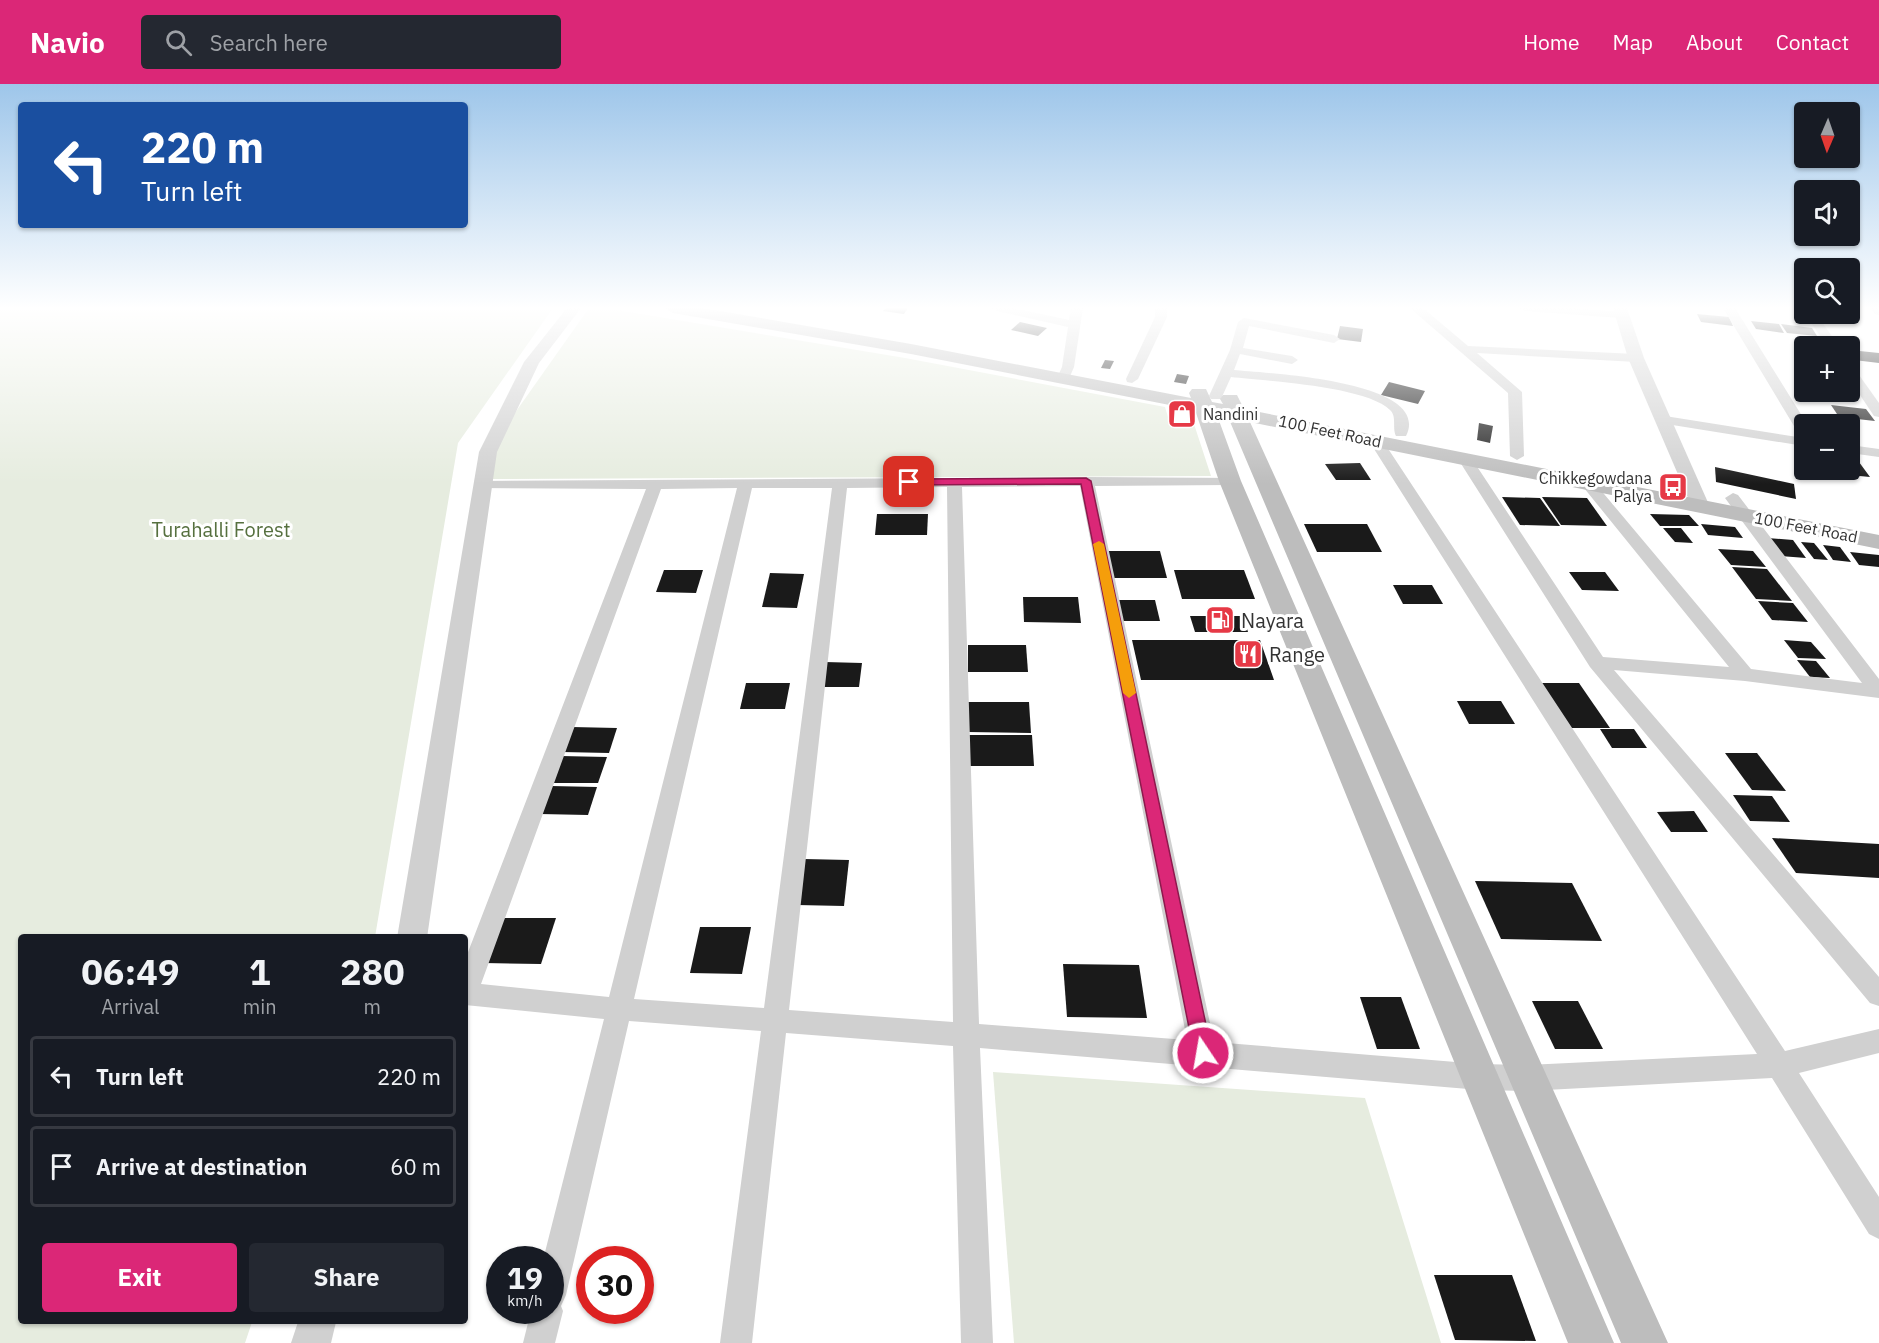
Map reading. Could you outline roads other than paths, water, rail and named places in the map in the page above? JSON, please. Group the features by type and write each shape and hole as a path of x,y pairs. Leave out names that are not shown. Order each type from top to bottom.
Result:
{"main road":[{"name":"100 Feet Road","path":"1030,367 1219,397 1376,441 1589,485 1698,499"},
{"name":"100 Feet Road","path":"1042,367 1065,372 1132,379 1517,456 1698,499 1879,527"},
{"path":"1219,397 1230,480 1591,1343"},
{"path":"1219,397 1334,636 1645,1343"},
{"name":"100 Feet Road","path":"1740,507 1879,542"},
{"path":"1295,636 1334,636"}],"street":[{"path":"413,934 488,452 530,367"},
{"path":"1065,372 1066,367"},
{"path":"1132,379 1138,367"},
{"path":"1230,367 1219,397 1351,390 1383,398 1397,409 1401,416 1401,433"},
{"path":"1485,367 1515,392 1517,456"},
{"path":"1640,367 1698,499"},
{"path":"1765,367 1794,415"},
{"path":"1860,385 1879,413"},
{"path":"1665,420 1794,440"},
{"path":"1376,441 1779,1065 1879,1224"},
{"path":"1860,450 1879,453"},
{"path":"1465,459 1598,663 1879,995"},
{"path":"482,485 1230,480"},
{"path":"1086,481 1203,1053"},
{"path":"736,1343 840,482"},
{"path":"954,482 966,1034 976,1343"},
{"path":"468,985 656,483"},
{"path":"562,1246 746,483"},
{"path":"1589,485 1745,675"},
{"path":"1740,507 1879,691"},
{"path":"1598,663 1745,675 1879,691"},
{"path":"468,993 619,1009 966,1034 1480,1077 1527,1078 1779,1065 1879,1041"},
{"path":"311,1343 316,1324"},
{"path":"539,1343 544,1324"}],"place":[{"name":"Nandini","path":"1182,414"},
{"name":"Chikkegowdana Palya","path":"1673,487"},
{"name":"Nayara","path":"1220,620"},
{"name":"Range","path":"1248,654"}],"park label":[{"name":"Turahalli Forest","path":"221,529"}]}
